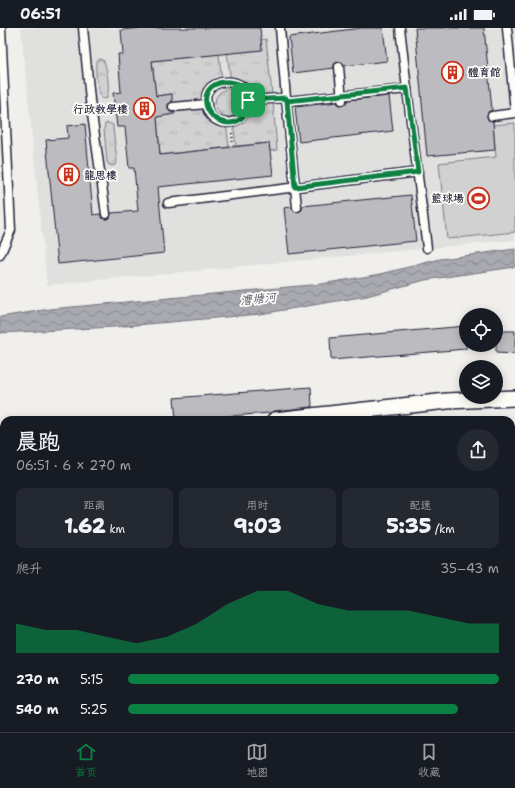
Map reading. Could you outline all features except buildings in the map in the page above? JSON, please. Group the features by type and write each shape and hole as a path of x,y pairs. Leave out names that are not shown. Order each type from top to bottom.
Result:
{"street":[{"path":"346,416 446,400 515,398"}],"lane":[{"path":"0,255 11,230 1,28"},
{"path":"83,28 90,100 106,214"},
{"path":"280,28 297,207"},
{"path":"400,28 427,248"},
{"path":"492,116 515,113 507,28"},
{"path":"339,67 342,98"},
{"path":"222,82 233,82 243,87 248,96 246,112 241,118 226,123 218,121 211,116 207,104 207,95 210,89 213,85 222,82"},
{"path":"248,100 342,98 407,88"},
{"path":"173,106 207,104"},
{"path":"168,203 418,172"}],"shaded area":[{"path":"21,28 515,28 515,240 47,285"}],"green space":[{"path":"266,39 272,94 248,96 231,82 227,53 262,50 261,40"},
{"path":"219,54 222,82 220,82 206,100 173,103 171,94 156,96 152,61"},
{"path":"100,59 104,61 107,75 108,91 106,99 101,98 97,81 96,63"},
{"path":"229,89 239,93 243,103 239,113 229,117 219,113 215,103 219,93"},
{"path":"273,102 277,150 270,151 269,143 236,146 233,122 248,104"},
{"path":"207,107 208,110 226,123 229,147 160,155 157,117 174,114 173,110"},
{"path":"108,123 113,125 117,161 115,165 112,166 107,162 104,129 105,124"},
{"name":"籃球場","path":"515,123 515,232 447,239 439,163 496,157 493,125"}],"water":[{"name":"漕塘河","path":"515,249 515,267 425,280 367,296 260,314 114,327 0,333 0,317 50,309 321,284 381,274 440,259"}],"place":[{"name":"體育館","path":"453,72"},
{"name":"行政教學樓","path":"144,109"},
{"name":"龍思樓","path":"69,175"},
{"name":"籃球場","path":"479,198"}],"route":[{"path":"248,100 246,112 241,118 233,122 226,123 218,121 211,116 206,100 211,87 222,82 233,82 243,87 248,96 248,100 286,98 295,187 418,172 407,88 287,101 286,98 248,100"}]}
